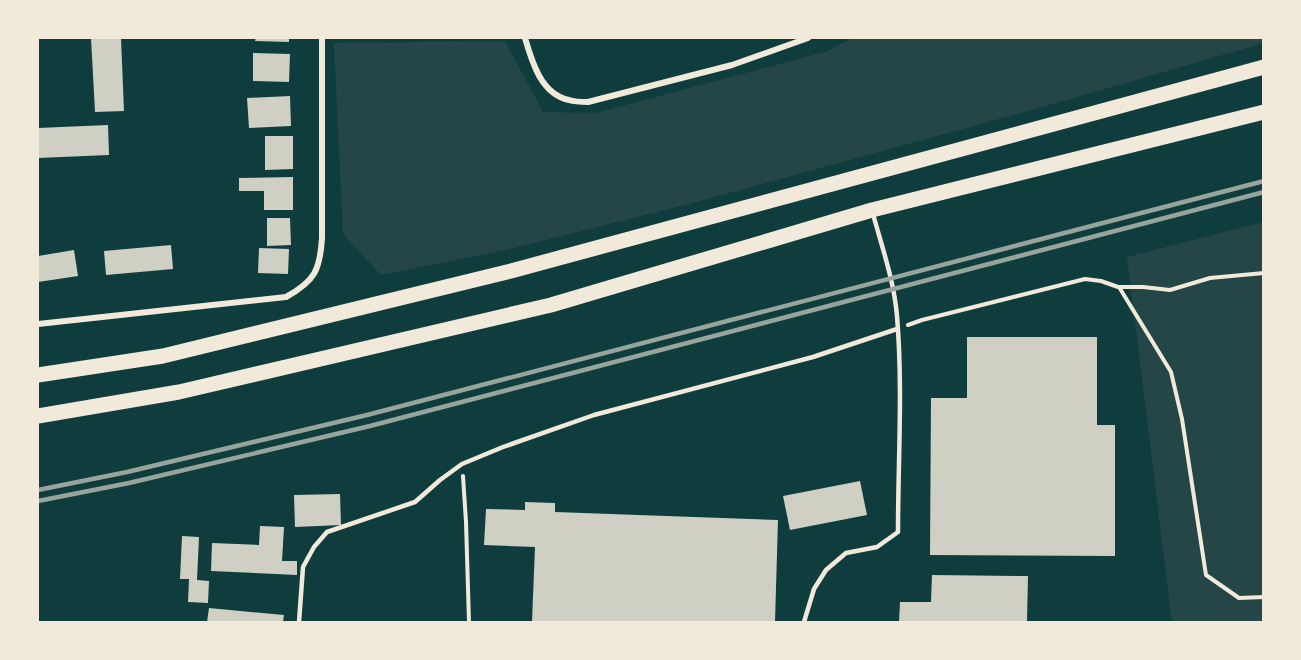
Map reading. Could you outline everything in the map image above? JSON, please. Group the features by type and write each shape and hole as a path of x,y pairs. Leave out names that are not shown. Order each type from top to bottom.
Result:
{"highway":[{"path":"38,375 164,356 511,271 1263,66"},
{"path":"38,416 179,392 551,305 872,210 1263,112"}],"street":[{"path":"38,324 286,297 302,288 315,273 321,256 322,38"},
{"path":"525,38 530,57 539,76 553,94 568,100 588,102 732,64 808,38"}],"lane":[{"path":"804,622 814,589 826,570 846,554 877,548 898,532 897,315 891,279 872,210"},
{"path":"299,622 303,567 314,547 327,532 415,502 462,464 594,415 813,357 897,329"}],"path":[{"path":"897,329 922,320 1085,279 1101,281 1118,287 1170,290 1210,278 1263,273"},
{"path":"1118,287 1171,372 1182,419 1206,575 1239,598 1263,597"},
{"path":"462,464 469,622"}],"shaded area":[{"path":"852,38 1263,38 1264,43 1046,106 689,204 506,250 381,275 343,234 334,43 505,41 543,112 596,113 828,51"},
{"path":"1263,222 1263,622 1172,622 1127,257"}],"building":[{"path":"91,38 121,38 124,111 95,112"},
{"path":"256,38 289,38 289,42 255,41"},
{"path":"253,53 290,54 289,82 253,81"},
{"path":"290,96 291,126 249,128 247,98"},
{"path":"108,125 109,155 38,158 38,128"},
{"path":"265,136 293,136 293,169 265,170"},
{"path":"293,177 293,210 264,210 264,191 239,191 239,178"},
{"path":"267,218 290,218 291,245 267,246"},
{"path":"171,245 173,269 106,275 104,251"},
{"path":"259,248 289,249 288,274 258,273"},
{"path":"74,250 78,276 38,282 38,256"},
{"path":"967,337 1097,337 1097,425 1115,425 1115,556 930,555 931,398 967,398"},
{"path":"860,481 867,515 790,530 783,496"},
{"path":"340,494 341,525 295,527 294,495"},
{"path":"525,502 555,503 555,512 778,520 775,622 532,622 535,547 484,545 486,509 525,510"},
{"path":"260,526 284,527 282,561 297,561 297,575 211,571 212,543 259,545"},
{"path":"182,536 199,537 197,580 209,581 208,603 188,602 189,579 180,579"},
{"path":"932,575 1028,576 1027,622 899,622 900,602 931,602"},
{"path":"209,608 284,615 283,622 207,622"}],"railway":[{"path":"38,490 127,472 367,415 1264,181"},
{"path":"38,501 129,483 370,426 1264,192"}]}
